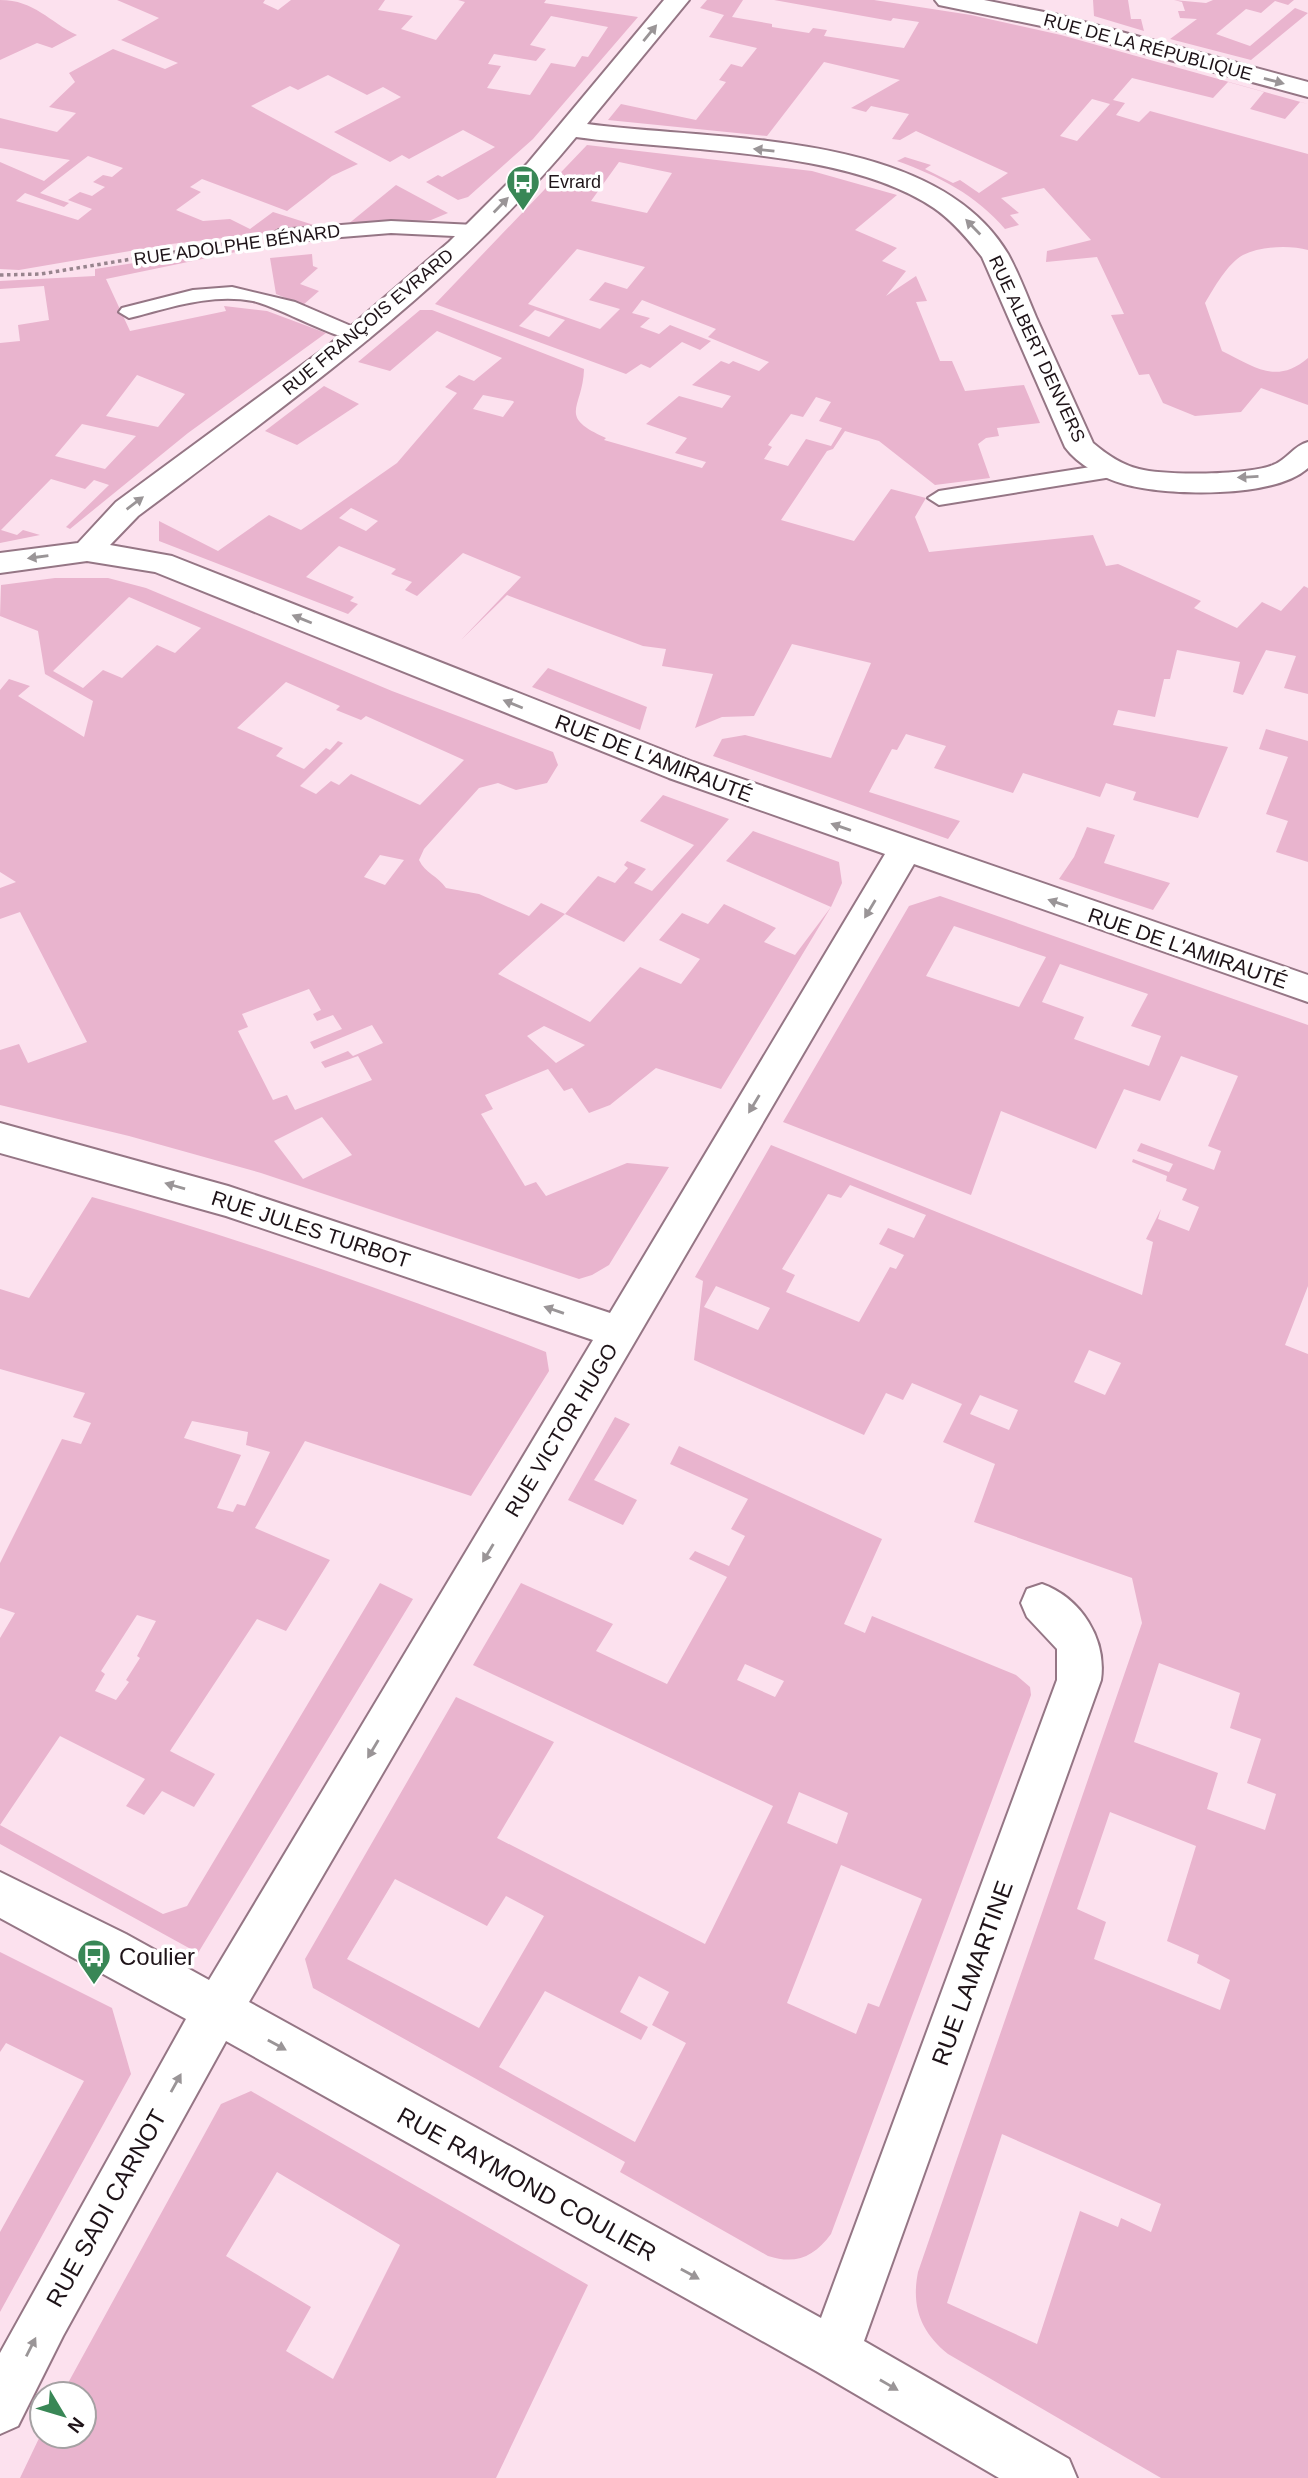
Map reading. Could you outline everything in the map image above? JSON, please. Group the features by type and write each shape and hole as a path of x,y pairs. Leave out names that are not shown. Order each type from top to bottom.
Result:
{"street":[{"name":"RUE FRANÇOIS EVRARD","path":"87,551 127,509 358,335 475,231 570,129 677,0"},
{"name":"RUE DE LA RÉPUBLIQUE","path":"947,0 1023,14 1308,90"},
{"path":"1023,14 1049,0"},
{"name":"RUE ALBERT DENVERS","path":"570,129 837,160 891,175 938,198 976,229 995,255 1075,439 1090,456 1116,470 1160,482 1267,476 1291,468 1308,451"},
{"name":"RUE DE L'AMIRAUTÉ","path":"0,563 87,551 161,563 681,769 905,850 1308,989"},
{"name":"RUE VICTOR HUGO","path":"217,2011 905,850"},
{"name":"RUE JULES TURBOT","path":"0,1138 228,1201 619,1332"},
{"name":"RUE LAMARTINE","path":"834,2353 1079,1680 1082,1651 1076,1637 1042,1603"},
{"name":"RUE RAYMOND COULIER","path":"0,1894 109,1950 834,2353 1050,2478"},
{"name":"RUE SADI CARNOT","path":"0,2408 45,2318 217,2011"}],"lane":[{"name":"RUE ADOLPHE BÉNARD","path":"279,236 391,227 475,231"},
{"path":"129,312 212,293 231,292 260,298 358,335"},
{"path":"939,498 1116,470"}],"path":[{"name":"RUE ADOLPHE BÉNARD","path":"0,275 41,274 279,236"}],"shaded area":[{"path":"0,0 32,8 77,35 52,48 37,43 0,60"},
{"path":"117,0 265,0 263,3 278,10 291,0 385,0 378,10 413,16 401,29 436,40 465,2 458,0 546,0 544,3 638,17 533,139 468,197 458,200 426,182 438,175 442,177 495,147 463,130 409,159 402,155 390,162 334,132 401,97 383,87 367,95 328,75 298,90 290,86 251,106 358,164 332,176 287,211 202,179 190,187 201,192 176,210 203,221 230,219 250,229 273,212 320,227 171,244 19,270 0,269 0,162 44,181 70,160 0,148 0,118 57,132 76,113 49,107 75,82 69,73 113,49 165,69 178,63 121,40 159,18","holes":["551,16 608,27 588,57 582,56 575,67 551,63 530,95 487,88 501,66 488,64 494,54 536,61 546,49 530,45","88,156 123,168 112,177 103,175 93,182 105,187 92,196 80,192 68,200 92,209 78,220 16,201 25,193 64,207 69,203 40,193"]},
{"path":"707,0 743,0 732,17 809,33 813,28 827,30 824,36 904,48 919,22 893,18 891,21 774,0 874,0 971,15 1061,35 1308,104 1300,102 1285,119 1250,109 1264,92 1228,82 1213,98 1132,78 1113,100 1125,103 1116,115 1139,122 1150,111 1308,154 1308,250 1276,247 1243,255 1226,270 1205,303 1222,351 1265,371 1275,372 1286,371 1308,358 1308,405 1261,388 1241,412 1195,416 1163,403 1149,374 1139,375 1111,315 1124,314 1097,257 1046,262 1047,251 1091,240 1044,188 1001,198 1019,213 1010,215 1019,225 1005,229 969,196 928,173 897,161 905,157 931,165 925,169 953,183 960,180 979,193 1008,173 916,131 900,140 892,139 909,114 871,106 866,112 851,108 900,80 824,62 767,136 608,120 621,104 696,120 726,82 719,80 731,64 742,67 757,48 709,37 724,15 700,8","holes":["1092,99 1110,104 1077,141 1060,136"]},
{"path":"1093,0 1128,0 1131,19 1141,19 1144,31 1094,16"},
{"path":"1174,0 1206,3 1213,0 1294,0 1288,5 1275,1 1261,13 1246,9 1216,34 1250,46 1295,8 1308,13 1251,60 1170,39 1197,19 1180,18 1178,11 1185,11 1182,2"},
{"path":"587,145 812,171 897,195 855,230 897,248 882,261 906,271 886,296 916,276 927,301 916,302 940,361 952,361 965,391 1024,385 1040,423 997,428 999,436 986,438 978,444 990,478 935,485 879,441 845,431 833,449 827,451 781,520 854,541 891,489 926,498 915,517 929,552 1093,535 1106,566 1118,564 1201,601 1194,608 1237,628 1262,602 1281,611 1304,586 1308,588 1308,694 1284,688 1296,656 1266,650 1243,695 1233,692 1240,662 1177,650 1170,679 1164,679 1155,717 1118,710 1113,725 1228,747 1198,818 1133,800 1136,792 1106,783 1100,797 1023,773 1013,793 934,768 946,746 906,734 897,750 892,749 869,792 960,821 948,839 713,756 722,739 745,735 831,758 871,663 792,644 754,716 722,717 695,728 713,674 662,666 666,649 643,646 507,595 461,640 521,577 463,553 417,596 405,590 412,582 391,574 396,569 339,546 306,577 354,597 350,601 358,604 348,614 159,541 159,521 218,551 269,515 301,530 397,463 457,393 445,387 459,375 474,381 502,358 437,331 390,371 358,362 420,310 432,310 584,369 576,410 581,424 606,438 604,440 702,468 706,462 675,453 687,438 646,424 679,396 722,408 731,396 692,385 721,361 729,364 733,361 759,371 769,362 708,337 716,329 642,300 632,313 650,318 640,327 659,334 670,325 711,341 700,350 682,342 650,368 641,364 626,374 435,304","holes":["619,162 672,173 647,213 591,201","577,249 645,267 627,289 605,282 589,300 620,309 600,329 528,304","535,310 565,320 549,337 519,326","483,395 514,402 503,417 473,409","816,397 831,402 819,421 842,428 831,446 806,439 788,466 764,459 772,447 768,445 791,414 803,417","351,508 378,521 366,531 339,518"]},
{"path":"396,185 448,213 431,220 347,225"},
{"path":"238,247 236,252 106,279 130,331 226,311 224,306 267,311 326,333 188,433 70,529 66,527 109,485 94,480 85,489 51,479 1,530 17,535 23,530 40,535 0,543 0,343 20,341 18,325 49,320 44,286 0,289 0,281 95,276 95,269","holes":["137,375 185,394 158,427 106,416","82,424 136,436 105,469 55,456"]},
{"path":"312,254 313,266 318,268 300,284 319,291 303,305 276,294 270,258"},
{"path":"324,386 359,404 297,445 265,431"},
{"path":"55,578 108,578 146,588 392,691 553,752 558,765 547,783 516,790 498,783 479,788 424,849 419,860 446,888 479,894 529,916 541,903 565,914 498,974 590,1022 640,967 681,984 700,959 659,940 682,913 708,924 724,904 776,928 764,942 795,955 831,907 721,1089 656,1068 610,1105 589,1113 572,1088 564,1091 548,1069 485,1095 493,1109 481,1114 525,1186 536,1182 546,1196 627,1163 669,1167 609,1265 579,1279 261,1173 129,1136 0,1105 0,1050 19,1044 28,1063 87,1042 20,912 0,919 0,888 16,882 0,872 0,690 9,679 30,686 18,696 84,737 93,701 45,674 38,631 0,616 1,585","holes":["129,597 201,628 175,653 157,645 122,678 103,670 83,688 53,671","286,682 340,706 336,710 361,720 366,716 464,760 420,805 351,774 339,785 331,781 316,794 300,786 343,743 338,741 330,750 326,748 304,769 276,756 283,748 237,728","380,855 404,860 385,885 364,877","309,989 321,1010 313,1014 317,1021 333,1015 342,1029 310,1042 314,1049 372,1025 383,1043 353,1056 348,1051 321,1062 325,1068 358,1056 372,1080 295,1110 287,1095 273,1100 238,1031 248,1027 242,1014","544,1026 585,1045 556,1063 527,1036","322,1117 352,1155 303,1179 274,1141"]},
{"path":"548,668 647,707 640,730 532,687"},
{"path":"1266,729 1308,741 1308,862 1276,852 1288,821 1266,814 1288,757 1259,749"},
{"path":"663,795 729,819 624,942 565,914 598,876 615,883 628,868 624,865 627,861 646,869 634,883 652,891 694,845 640,821"},
{"path":"1087,827 1115,835 1104,863 1170,883 1153,910 1059,879 1074,857"},
{"path":"753,831 839,862 842,883 831,907 726,861"},
{"path":"940,896 1308,1025 1308,1286 1285,1345 1308,1354 1308,2478 1161,2478 948,2354 931,2337 917,2308 918,2272 1142,1623 1132,1578 974,1522 995,1464 943,1442 962,1404 912,1383 903,1400 886,1393 864,1435 694,1360 703,1281 695,1277 771,1145 1142,1295 1153,1242 1146,1239 1161,1209 1158,1219 1189,1231 1199,1207 1182,1200 1187,1189 1166,1181 1167,1176 1132,1162 1133,1159 1169,1172 1173,1164 1137,1151 1141,1143 1214,1170 1221,1151 1208,1146 1238,1076 1181,1056 1160,1101 1124,1089 1096,1149 1001,1111 971,1195 783,1122 909,906","holes":["954,926 1046,957 1019,1007 926,976","1060,964 1148,994 1131,1026 1161,1036 1149,1066 1074,1039 1084,1017 1042,1002","850,1185 926,1215 914,1238 888,1228 879,1244 904,1255 896,1269 890,1267 859,1322 786,1292 795,1275 782,1269 828,1194 841,1198","716,1286 770,1308 758,1330 704,1307","1089,1350 1121,1363 1105,1395 1074,1382","980,1395 1018,1410 1009,1430 970,1414","1159,1663 1240,1693 1230,1728 1261,1739 1247,1783 1276,1794 1265,1830 1207,1809 1218,1773 1134,1742","1110,1812 1196,1846 1167,1941 1199,1955 1197,1963 1230,1980 1220,2010 1094,1959 1106,1922 1077,1909","1002,2134 1161,2204 1151,2232 1121,2218 1118,2227 1080,2211 1037,2344 947,2303"]},
{"path":"92,1197 321,1269 546,1352 549,1371 471,1496 305,1441 255,1528 330,1560 286,1631 257,1619 170,1751 215,1774 194,1807 162,1791 144,1815 126,1806 145,1779 60,1736 0,1825 0,1638 15,1613 0,1608 0,1563 62,1439 81,1444 91,1423 73,1417 85,1393 0,1369 0,1289 29,1298","holes":["192,1421 248,1432 246,1445 270,1452 245,1506 237,1504 233,1512 217,1508 241,1455 184,1438","137,1615 156,1621 137,1656 140,1658 126,1680 129,1682 116,1700 95,1691 105,1674 101,1671"]},
{"path":"615,1417 630,1424 594,1480 637,1500 623,1525 568,1500"},
{"path":"679,1446 882,1539 844,1624 865,1633 872,1616 1016,1675 1030,1687 1031,1695 831,2234 811,2253 796,2259 768,2256 620,2172 625,2162 313,1988 305,1959 456,1697 554,1742 497,1838 705,1944 773,1806 473,1665 521,1583 613,1624 596,1651 667,1684 727,1577 689,1559 695,1551 729,1566 745,1536 731,1529 748,1499 670,1464","holes":["745,1664 784,1681 775,1697 737,1680","799,1792 848,1813 837,1844 787,1823","841,1865 922,1899 879,2007 868,2003 856,2034 787,2003","395,1879 487,1926 506,1896 544,1916 479,2028 347,1959","639,1976 669,1992 652,2025 686,2043 635,2142 499,2067 545,1991 641,2040 648,2027 620,2012"]},
{"path":"380,1583 413,1599 198,1953 0,1844 0,1825 163,1914 187,1906"},
{"path":"0,1952 112,2008 131,2074 0,2312 0,2232 84,2081 6,2043 0,2052"},
{"path":"251,2091 588,2285 496,2478 20,2478 33,2450 98,2450 98,2380 70,2380 221,2104","holes":["277,2172 400,2245 333,2379 286,2351 311,2307 226,2256"]}],"place":[{"name":"Evrard","path":"523,212"},
{"name":"Coulier","path":"94,1986"}]}
